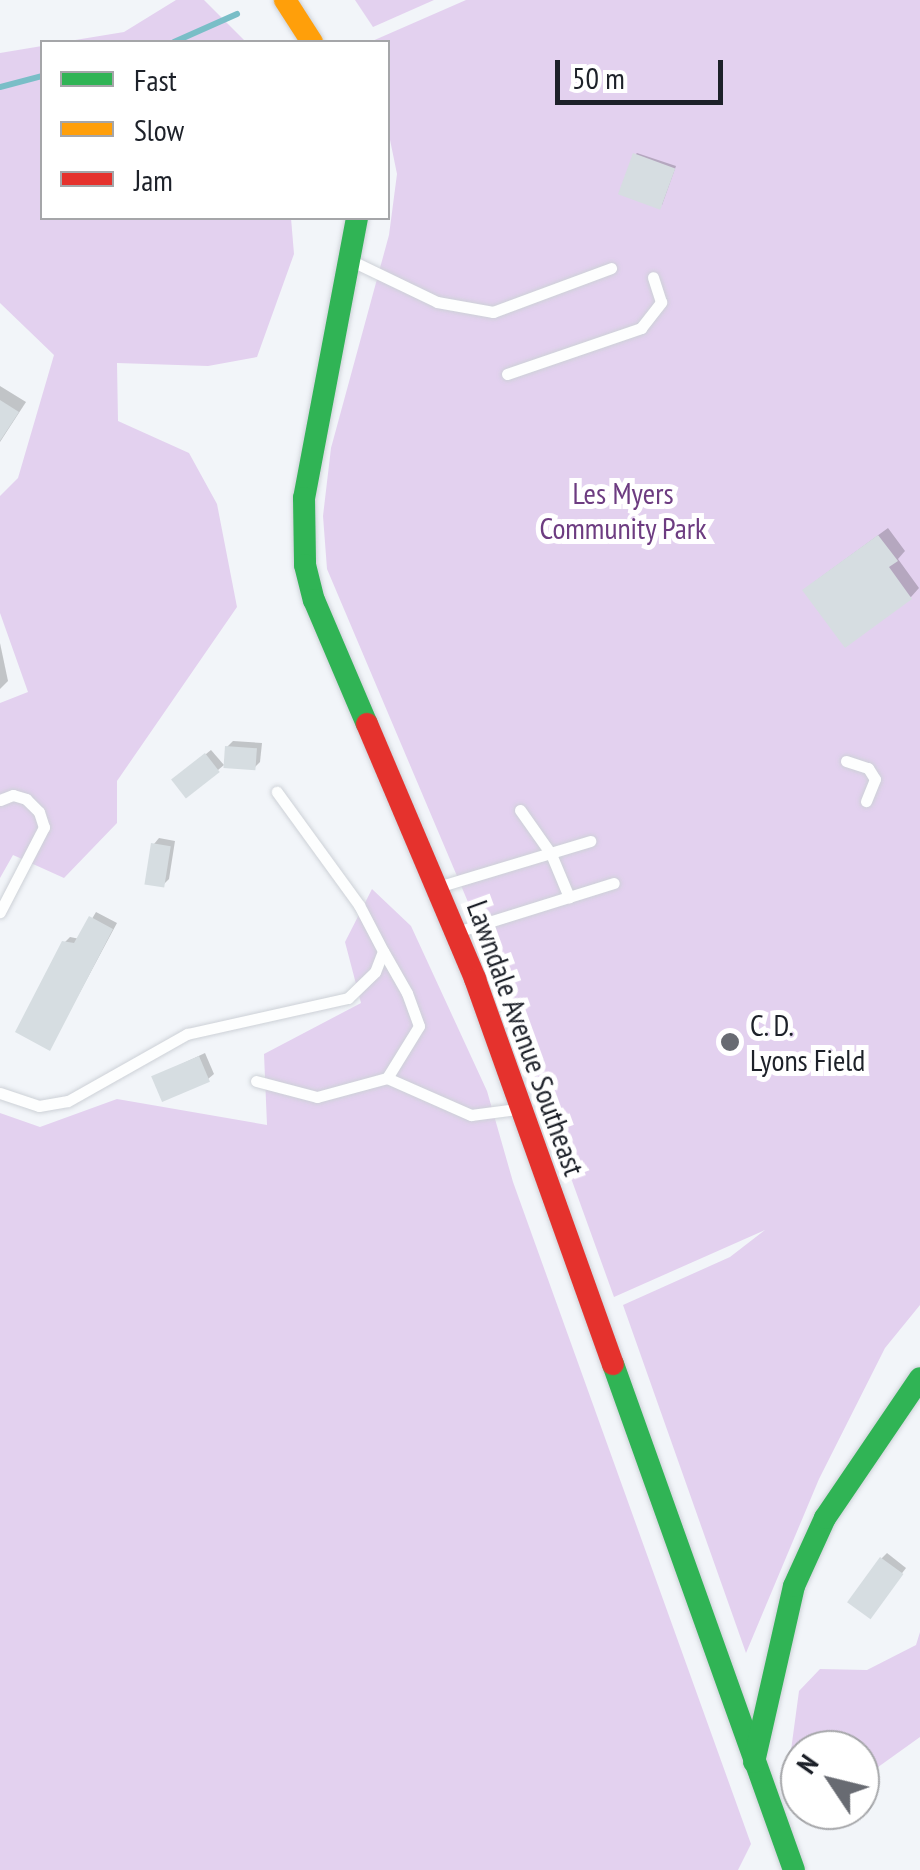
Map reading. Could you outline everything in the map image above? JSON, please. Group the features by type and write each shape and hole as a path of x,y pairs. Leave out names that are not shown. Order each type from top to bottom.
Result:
{"street":[{"path":"285,0 311,40"},
{"name":"Lawndale Avenue Southeast","path":"358,220 309,457 304,498 304,565 326,636 456,932 794,1870"},
{"path":"754,1762 794,1586 825,1518 920,1378"}],"lane":[{"path":"350,260 437,302 493,312 611,268"},
{"path":"507,374 641,328 661,302 653,277"},
{"path":"846,760 868,768 875,780 866,801"},
{"path":"277,792 360,905 407,993 418,1026 387,1078"},
{"path":"0,800 13,794 26,799 39,812 44,827 0,912"},
{"path":"520,810 551,854 568,897"},
{"path":"438,888 590,841"},
{"path":"456,932 614,883"},
{"path":"0,1093 39,1106 68,1101 188,1034 348,998 376,972 383,951"},
{"path":"256,1081 318,1097 387,1078 471,1115 522,1108"}],"green space":[{"path":"176,0 204,0 244,40 75,40 124,32"},
{"path":"355,0 434,0 373,27"},
{"name":"Les Myers Community Park","path":"466,0 920,0 920,1305 885,1348 819,1479 746,1653 623,1305 730,1257 765,1230 614,1297 490,954 327,569 323,516 331,448 389,235 397,174 390,140 390,40 375,40"},
{"path":"40,46 40,220 291,220 294,254 257,357 208,366 117,363 118,421 189,453 217,504 237,607 117,781 117,823 64,878 13,855 0,878 0,703 28,692 0,613 0,496 18,478 54,355 0,303 0,53"},
{"path":"372,889 411,926 487,1091 513,1182 751,1844 738,1870 0,1870 0,1113 40,1127 117,1099 267,1125 264,1054 361,1003 345,942"},
{"path":"920,1632 920,1737 880,1766 880,1730 794,1730 799,1691 820,1669 867,1670 916,1645"}],"building":[{"path":"633,153 675,168 660,210 618,194"},
{"path":"0,400 19,412 0,441"},
{"path":"878,535 898,561 889,567 912,599 845,648 802,590"},
{"path":"225,746 257,748 255,770 223,768"},
{"path":"205,753 220,772 186,798 171,779"},
{"path":"151,843 171,846 164,888 144,884"},
{"path":"89,916 113,929 50,1051 15,1032 62,941 74,943"},
{"path":"199,1056 210,1082 162,1102 151,1076"},
{"path":"880,1557 903,1574 871,1619 847,1602"}],"waterway":[{"path":"178,40 237,14"},
{"path":"0,87 40,77"}],"traffic: fast":[{"path":"357,220 304,498 305,565 314,600 367,724"},
{"path":"613,1364 794,1870"},
{"path":"754,1762 794,1586 825,1518 920,1378"}],"traffic: slow":[{"path":"285,0 311,40"}],"traffic: jam":[{"path":"367,724 475,979 613,1364"}],"place":[{"name":"C. D. Lyons Field","path":"730,1042"}]}
